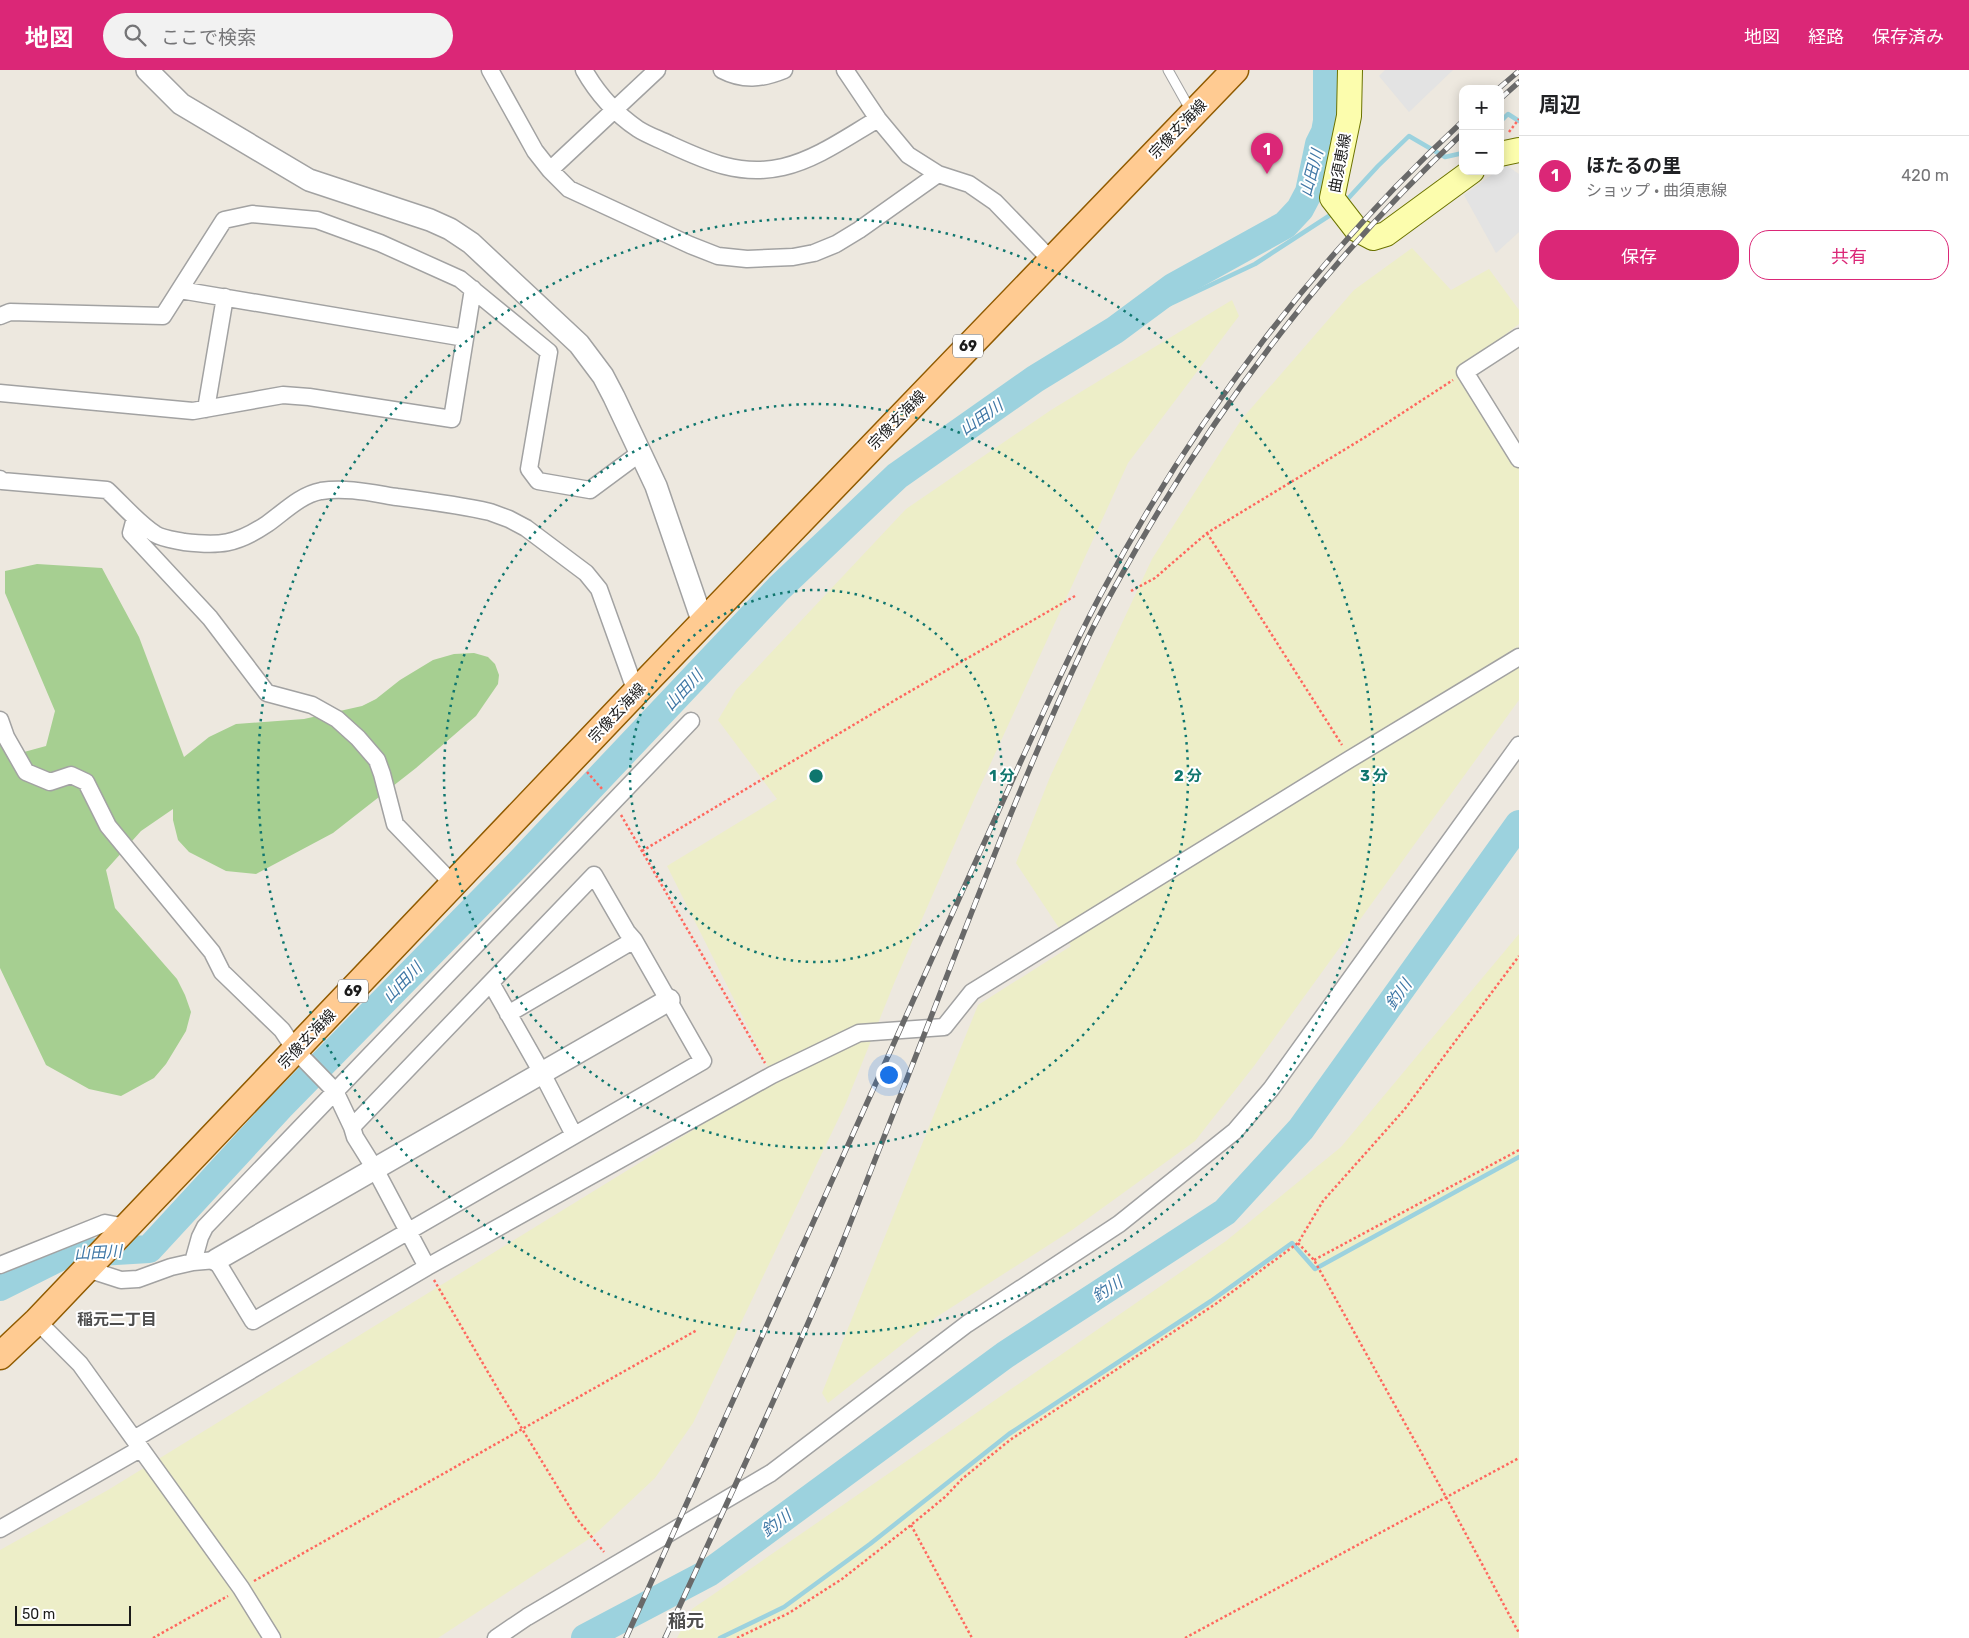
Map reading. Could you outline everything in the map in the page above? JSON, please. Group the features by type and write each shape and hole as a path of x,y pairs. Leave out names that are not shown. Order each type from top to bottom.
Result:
{"main road":[{"name":"宗像玄海線","path":"0,1356 37,1321 636,692 1235,70"},
{"name":"曲須恵線","path":"1350,70 1349,116 1339,206 1356,228 1363,234 1373,238 1386,234 1467,175"},
{"path":"1504,153 1519,150"}],"street":[{"path":"147,70 181,104 309,180 430,220 450,229 471,243 546,313 588,355 603,376 614,397 656,486 703,623"},
{"path":"490,70 535,151 569,189 718,256 747,259 793,257 814,253 836,244 901,202 938,174"},
{"path":"584,70 614,110 639,130 721,166 740,170 781,168 808,160 878,119"},
{"path":"550,170 657,70"},
{"path":"722,70 735,76 752,78 768,76 784,70"},
{"path":"845,70 878,119 908,155 938,174 969,184 995,202 1050,260"},
{"path":"0,316 10,312 163,316 224,220 252,214 317,220 380,243 460,279 549,352 529,470 538,481 590,490 640,452"},
{"path":"0,393 193,411 283,395 309,397 452,419 474,289"},
{"path":"180,290 225,296 466,338"},
{"path":"206,409 225,296"},
{"path":"1519,337 1465,372 1519,459"},
{"path":"0,479 2,481 108,490 135,518 157,535 174,540 212,545 225,544 265,526 303,497 318,491 334,489 387,495 490,512 510,519 526,528 586,573 599,589 636,692"},
{"path":"135,518 131,533 210,618 267,693 312,705 337,719 358,738 377,760 395,824 454,885"},
{"path":"0,1529 427,1268 772,1075 858,1033 944,1027 972,992 1350,758 1519,658"},
{"path":"0,720 6,737 26,772 50,782 71,775 86,782 108,826 212,952 222,972 282,1030 296,1051 335,1091 355,1137 375,1169 427,1268"},
{"path":"193,1262 205,1227 691,721"},
{"path":"496,1638 527,1617 771,1473 968,1324 1119,1224 1235,1130 1271,1088 1519,745"},
{"path":"216,1260 253,1321 703,1060 594,875 352,1127"},
{"path":"508,1014 634,940"},
{"path":"490,983 542,1073 574,1135"},
{"path":"87,1268 121,1280 138,1279 171,1267 193,1262 216,1260 669,1000"},
{"path":"0,1265 106,1224 126,1227"},
{"path":"37,1321 80,1364 241,1588 272,1638"}],"lane":[{"path":"1168,70 1193,114"}],"path":[{"path":"1131,591 1156,578 1207,533 1367,436 1465,372"},
{"path":"1207,533 1350,758"},
{"path":"642,851 902,696 1075,596"},
{"path":"575,758 613,801 772,1075"},
{"path":"736,1638 789,1613 842,1579 912,1525 945,1497 962,1479 1010,1440 1217,1303 1298,1243 1323,1201 1404,1110 1519,956"},
{"path":"1314,1260 1519,1150"},
{"path":"1298,1243 1314,1260 1446,1497 1519,1633"},
{"path":"427,1268 499,1391 577,1518 615,1565"},
{"path":"153,1638 697,1330"},
{"path":"1186,1638 1519,1458"},
{"path":"912,1525 972,1638"}],"green space":[{"path":"1412,248 1451,290 1489,269 1519,310 1519,324 1459,370 1519,469 1519,700 1254,1066 1195,1141 1072,1230 938,1316 828,1403 822,1393 978,1005 1071,946 1016,863 1050,777 1152,559 1241,420 1354,290"},
{"path":"1232,300 1239,316 1128,463 973,802 895,981 846,1103 693,1423 655,1478 592,1537 438,1638 0,1638 0,1550 108,1490 732,1106 772,1075 667,866 777,799 718,720 736,690 906,509 1051,410"},
{"path":"37,564 102,568 139,637 184,757 209,737 236,724 304,719 362,706 376,699 400,680 433,660 454,654 474,653 488,657 495,664 499,675 498,684 476,716 416,768 333,833 256,874 226,871 189,852 178,840 173,820 173,809 141,831 106,870 115,908 177,979 191,1012 186,1031 166,1064 154,1078 121,1096 89,1089 46,1065 0,968 0,731 24,752 46,746 55,711 5,593 5,571"},
{"path":"1519,934 1519,1638 677,1638 692,1609 1226,1241 1341,1147"}],"shaded area":[{"path":"1385,70 1453,70 1409,112 1379,76"},
{"path":"1506,165 1519,174 1519,232 1496,253 1464,195 1492,175 1504,175 1504,166"}],"waterway":[{"name":"山田川","path":"0,1287 66,1254 149,1249 280,1107 520,862 779,588 897,476 1035,379 1115,330 1173,287 1285,225 1300,209 1309,192 1319,144 1325,132 1327,121 1327,70"},
{"path":"1504,118 1508,114 1519,121"},
{"path":"1344,203 1409,136 1445,157 1459,154"},
{"path":"1115,330 1255,264 1335,212"},
{"name":"釣川","path":"585,1638 710,1572 1005,1355 1225,1212 1301,1129 1519,824"},
{"path":"720,1638 784,1607 870,1544 1009,1434 1211,1301 1292,1243 1315,1269 1519,1157"}],"railway":[{"path":"1503,85 1519,71"},
{"path":"1504,95 1519,82"},
{"path":"626,1638 1021,761 1101,594 1137,529 1176,465 1262,342 1358,227 1409,173 1459,125"},
{"path":"665,1638 806,1329 856,1208 1031,764 1098,619 1138,546 1172,490 1245,380 1327,276 1370,227 1459,137"}],"place":[{"name":"ほたるの里","path":"1267,174"}],"district":[{"name":"稲元二丁目","path":"117,1319"},
{"name":"稲元","path":"686,1621"}]}
